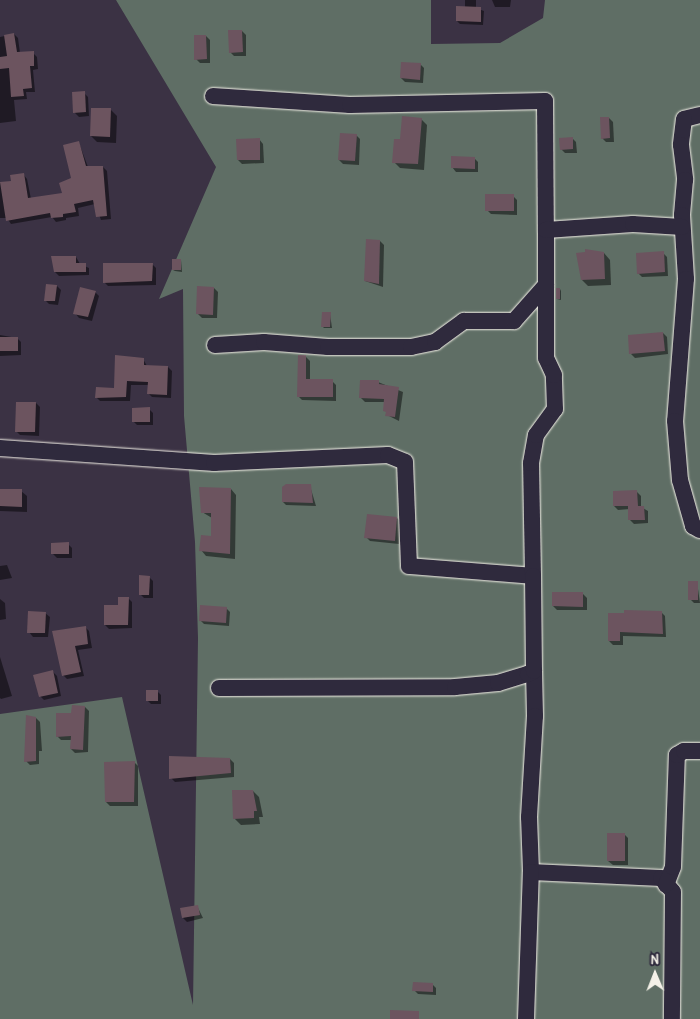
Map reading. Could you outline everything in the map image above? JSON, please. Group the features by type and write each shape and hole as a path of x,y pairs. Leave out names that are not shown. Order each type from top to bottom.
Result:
{"street":[{"path":"213,96 350,105 545,101 546,358 554,375 555,409 536,435 531,463 535,716 529,817 531,872 526,1019"},
{"path":"700,115 684,119 682,227 686,279 675,421 682,489 693,526 700,530"},
{"path":"546,230 633,224 682,227"},
{"path":"215,345 264,342 328,347 411,347 434,342 464,321 514,321 546,285"},
{"path":"0,448 214,463 388,455 405,462 409,566 533,576"},
{"path":"219,688 455,687 498,683 534,671"},
{"path":"666,885 673,867 677,755 684,750 700,751"},
{"path":"531,872 661,878 673,892 672,1019"}],"green space":[{"path":"116,0 431,0 431,44 500,43 543,18 545,0 700,0 700,1019 0,1019 0,714 122,697 193,1005 198,638 195,542 184,416 183,289 159,299 216,167"}],"building":[{"path":"456,6 481,7 481,22 456,21"},
{"path":"228,30 242,30 243,52 229,53"},
{"path":"14,33 17,52 34,51 34,66 30,66 32,88 23,89 24,96 11,97 9,68 0,69 0,57 7,56 4,35"},
{"path":"194,35 206,35 207,59 194,60"},
{"path":"401,62 421,63 420,80 400,78"},
{"path":"85,91 86,112 73,113 72,92"},
{"path":"91,108 111,108 110,137 90,136"},
{"path":"402,116 422,118 418,164 392,163 394,139 400,139"},
{"path":"600,117 609,117 610,138 601,139"},
{"path":"340,133 357,134 355,161 338,160"},
{"path":"573,137 573,149 560,150 559,138"},
{"path":"260,138 260,160 237,160 236,139"},
{"path":"79,141 86,166 103,166 107,216 96,217 93,200 74,204 76,212 63,214 63,217 51,218 50,213 6,221 0,182 11,181 10,175 24,173 28,198 62,193 59,183 71,178 63,145"},
{"path":"451,156 475,157 475,169 451,168"},
{"path":"485,194 514,194 514,211 485,211"},
{"path":"366,239 380,240 379,284 364,281"},
{"path":"585,249 604,252 605,279 581,280 576,253 585,252"},
{"path":"664,251 665,272 637,274 636,253"},
{"path":"51,256 76,256 76,263 86,263 86,272 54,272"},
{"path":"172,259 181,259 181,270 172,270"},
{"path":"103,263 153,263 152,281 103,283"},
{"path":"46,284 57,285 55,301 44,301"},
{"path":"197,286 214,287 213,315 196,314"},
{"path":"80,287 96,291 88,317 73,314"},
{"path":"556,288 560,288 560,299 556,299"},
{"path":"322,312 331,312 330,327 321,327"},
{"path":"663,332 665,351 629,354 628,335"},
{"path":"0,337 18,337 18,351 0,351"},
{"path":"115,355 144,358 144,365 168,366 167,395 147,394 148,382 127,381 126,397 95,398 96,387 114,388"},
{"path":"298,355 306,355 306,379 333,379 333,397 297,397"},
{"path":"360,380 379,380 379,384 399,387 395,417 385,416 386,412 383,411 384,399 359,398"},
{"path":"16,402 36,402 35,432 15,432"},
{"path":"150,407 150,422 132,422 132,408"},
{"path":"286,484 311,484 313,503 282,502 282,487"},
{"path":"199,487 231,488 230,554 199,551 201,535 211,536 211,513 201,513"},
{"path":"0,489 22,489 22,507 0,506"},
{"path":"637,490 638,506 644,506 645,520 628,520 628,506 613,506 613,491"},
{"path":"367,514 397,517 395,541 364,538"},
{"path":"69,542 69,554 51,554 51,543"},
{"path":"139,575 150,576 149,595 139,595"},
{"path":"688,581 698,581 698,600 688,600"},
{"path":"552,592 583,592 583,607 552,606"},
{"path":"118,597 129,597 128,625 104,625 104,605 118,605"},
{"path":"200,605 227,607 226,623 199,621"},
{"path":"624,610 662,611 663,634 620,632 620,641 608,641 608,613 624,613"},
{"path":"28,611 46,612 45,633 27,633"},
{"path":"86,626 88,644 75,646 81,672 62,676 52,631"},
{"path":"53,670 58,693 39,697 33,675"},
{"path":"146,690 158,690 158,701 146,701"},
{"path":"72,705 85,706 83,750 70,749 71,736 56,737 56,713 71,713"},
{"path":"26,715 36,717 36,761 24,762"},
{"path":"169,756 230,758 231,773 169,779"},
{"path":"135,761 134,802 105,802 104,762"},
{"path":"232,790 253,790 257,811 254,811 254,818 233,819"},
{"path":"607,833 625,833 625,861 607,861"},
{"path":"198,905 200,915 182,918 180,908"},
{"path":"413,982 433,983 433,992 412,991"},
{"path":"390,1010 419,1011 419,1019 390,1019"}]}
